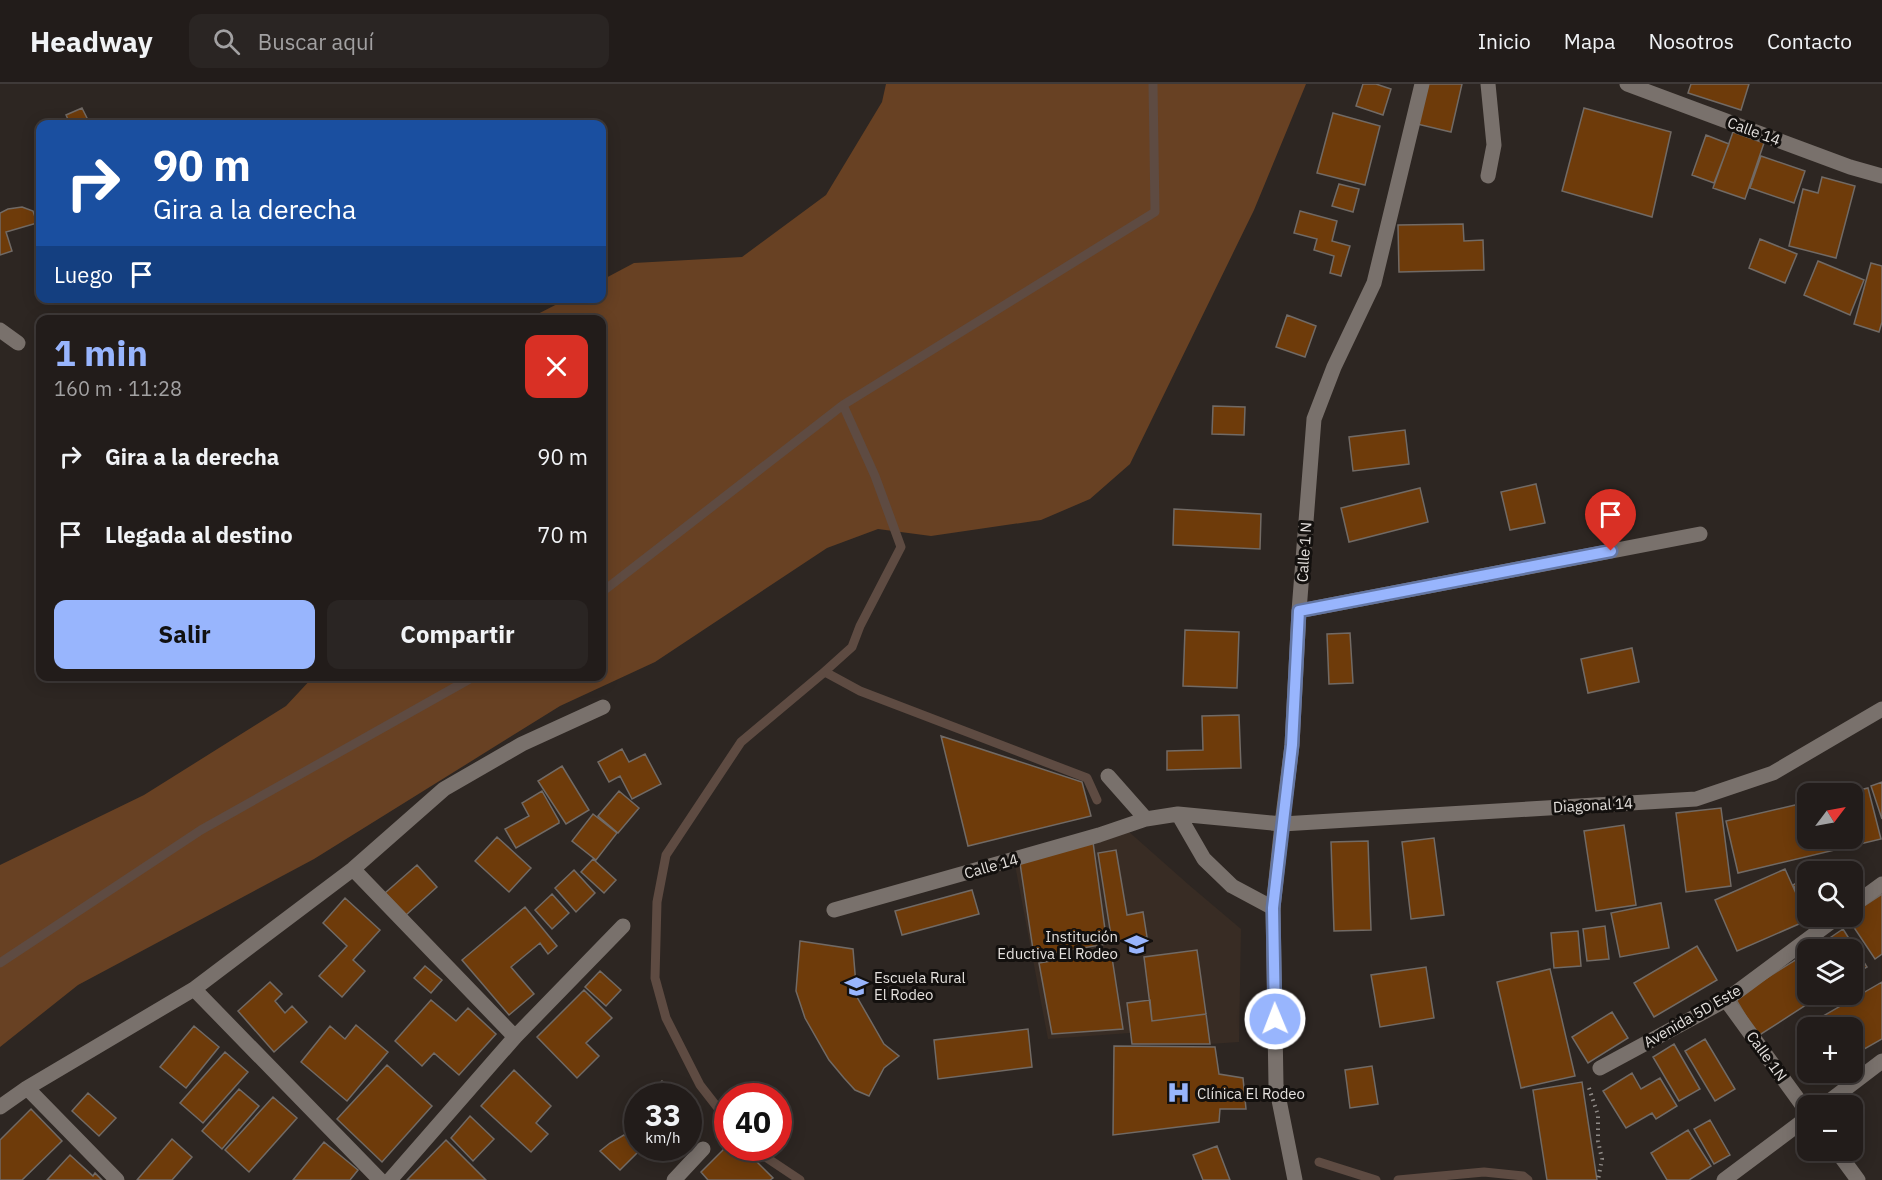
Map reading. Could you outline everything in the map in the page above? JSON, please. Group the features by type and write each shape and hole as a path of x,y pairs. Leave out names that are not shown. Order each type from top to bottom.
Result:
{"street":[{"name":"Calle 1 N","path":"1295,1180 1276,1085 1273,908 1292,745 1299,611 1314,419 1334,367 1374,283 1422,84"},
{"path":"1488,84 1494,145 1488,176"},
{"name":"Calle 14","path":"1630,84 1850,167 1882,176"},
{"path":"0,330 18,343"},
{"path":"1299,611 1700,534"},
{"path":"0,1107 27,1088 194,989 352,869 444,789 522,744 603,707"},
{"name":"Diagonal 14","path":"1178,814 1282,824 1696,799 1773,773 1882,709"},
{"path":"1108,776 1146,819"},
{"path":"1178,814 1204,859 1232,886 1273,908"},
{"name":"Calle 14","path":"834,910 1099,835 1146,819 1178,814"},
{"path":"352,869 515,1037"},
{"path":"1863,898 1882,885"},
{"path":"390,1180 515,1037 623,926"},
{"name":"Avenida 5D Este","path":"1600,1068 1726,1000 1824,927"},
{"path":"194,989 380,1180"},
{"name":"Calle 1N","path":"1726,1000 1797,1100"},
{"path":"1837,1095 1882,1061"},
{"path":"27,1088 117,1180"},
{"path":"1724,1180 1797,1124"},
{"path":"674,1180 703,1149"},
{"path":"1844,1161 1858,1180"}],"path":[{"path":"1598,1180 1602,1159 1598,1141 1598,1114 1586,1080 1600,1068"}],"shaded area":[{"path":"886,84 1306,84 1254,210 1130,464 1090,499 1041,520 931,536 878,529 827,548 655,662 560,706 314,859 78,985 0,1047 0,865 144,795 286,706 309,681 606,681 606,315 536,315 559,303 606,303 606,278 634,263 742,257 826,195 882,102"},
{"name":"Institución Eductiva El Rodeo","path":"1128,831 1241,929 1239,1042 1132,1044 1130,1033 1048,1039 1015,865"}],"building":[{"path":"1363,84 1376,84 1391,89 1383,115 1356,106"},
{"path":"1425,84 1462,84 1451,132 1417,124"},
{"path":"1691,84 1749,84 1741,110 1688,93"},
{"path":"82,108 88,120 68,120 66,115"},
{"path":"1584,108 1671,132 1652,217 1562,191"},
{"path":"1333,113 1380,126 1365,185 1317,173"},
{"path":"1733,132 1764,143 1745,199 1713,188"},
{"path":"1706,135 1729,144 1714,183 1692,175"},
{"path":"1761,156 1805,171 1794,203 1750,188"},
{"path":"1822,177 1855,186 1836,258 1789,246 1803,189 1818,193"},
{"path":"1339,184 1359,189 1353,212 1332,206"},
{"path":"22,207 33,211 36,223 6,232 12,251 0,255 0,213"},
{"path":"1300,211 1337,221 1332,241 1350,246 1341,276 1330,273 1334,256 1314,250 1317,239 1294,233"},
{"path":"1463,224 1464,241 1483,240 1484,270 1399,272 1398,225"},
{"path":"1760,239 1797,254 1785,283 1749,268"},
{"path":"1818,261 1864,280 1850,315 1804,295"},
{"path":"1871,263 1882,266 1882,322 1879,332 1854,324"},
{"path":"1287,315 1316,326 1305,357 1276,347"},
{"path":"1213,406 1245,407 1244,435 1212,434"},
{"path":"1405,430 1409,464 1353,471 1349,437"},
{"path":"1536,484 1545,523 1510,530 1501,492"},
{"path":"1420,488 1428,522 1349,542 1341,508"},
{"path":"1174,509 1261,514 1260,549 1173,545"},
{"path":"1185,630 1239,632 1237,688 1183,686"},
{"path":"1350,633 1353,683 1329,684 1327,634"},
{"path":"1632,648 1639,682 1588,693 1581,659"},
{"path":"1239,715 1241,768 1167,770 1167,751 1203,750 1202,716"},
{"path":"941,736 1082,782 1091,816 968,846"},
{"path":"622,749 629,762 645,754 661,784 632,799 620,776 609,782 598,762"},
{"path":"562,766 589,810 566,824 538,781"},
{"path":"1882,782 1882,819 1871,786"},
{"path":"1868,788 1881,839 1863,843 1863,789"},
{"path":"542,791 559,823 516,848 505,829 529,816 522,803"},
{"path":"619,791 639,808 618,833 598,816"},
{"path":"1797,805 1797,849 1839,849 1738,873 1726,821"},
{"path":"1721,808 1731,886 1686,892 1676,813"},
{"path":"593,814 617,833 596,860 572,841"},
{"path":"1624,825 1636,905 1596,911 1584,831"},
{"path":"497,837 531,868 509,892 475,861"},
{"path":"1434,838 1444,915 1411,919 1402,842"},
{"path":"1368,841 1371,930 1334,931 1331,842"},
{"path":"1093,842 1107,944 1034,956 1020,863"},
{"path":"1116,850 1127,915 1143,912 1147,937 1112,942 1098,853"},
{"path":"593,859 616,880 604,893 581,872"},
{"path":"417,865 437,887 406,915 385,893"},
{"path":"1785,869 1797,896 1797,925 1737,951 1715,900"},
{"path":"574,870 595,893 576,912 555,888"},
{"path":"972,890 979,914 902,935 895,911"},
{"path":"552,894 569,913 552,929 535,910"},
{"path":"1882,894 1882,954 1875,959 1854,927 1863,927 1863,907"},
{"path":"345,898 380,930 353,960 365,971 342,997 319,976 347,946 323,923"},
{"path":"1661,903 1669,948 1620,957 1611,913"},
{"path":"525,907 557,946 548,954 540,943 511,967 534,994 509,1015 462,960"},
{"path":"1605,926 1609,959 1587,961 1583,929"},
{"path":"1843,929 1849,939 1828,939"},
{"path":"1578,931 1581,966 1554,968 1551,933"},
{"path":"800,941 853,949 857,997 884,1044 899,1056 884,1068 869,1096 855,1090 829,1060 805,1018 796,991"},
{"path":"1697,946 1717,980 1654,1017 1634,983"},
{"path":"1197,950 1206,1014 1152,1021 1144,957"},
{"path":"1111,951 1123,1029 1052,1034 1039,963"},
{"path":"1797,959 1797,1005 1806,1005 1758,1036 1735,998"},
{"path":"425,966 442,980 431,993 414,978"},
{"path":"1426,967 1434,1018 1380,1027 1371,975"},
{"path":"1550,969 1575,1076 1521,1088 1497,982"},
{"path":"600,971 621,990 606,1006 585,987"},
{"path":"270,982 282,994 275,1001 285,1013 292,1006 307,1022 274,1052 238,1011"},
{"path":"1882,982 1882,1039 1863,1050 1863,1017 1821,1017 1842,1005 1863,1005 1863,993"},
{"path":"584,990 612,1018 586,1043 599,1056 577,1078 537,1037"},
{"path":"431,1000 456,1021 468,1008 496,1034 459,1075 434,1053 422,1066 395,1041"},
{"path":"1150,1000 1152,1021 1206,1014 1210,1044 1132,1044 1127,1003"},
{"path":"1612,1012 1628,1038 1588,1063 1572,1037"},
{"path":"356,1025 388,1052 347,1101 301,1062 330,1026 345,1039"},
{"path":"194,1026 219,1047 186,1088 160,1067"},
{"path":"1028,1029 1032,1067 938,1079 934,1040"},
{"path":"1705,1039 1735,1089 1715,1101 1685,1051"},
{"path":"1674,1044 1700,1089 1679,1101 1653,1057"},
{"name":"Clínica El Rodeo","path":"1114,1046 1215,1047 1219,1074 1243,1078 1246,1109 1220,1109 1219,1122 1113,1135"},
{"path":"225,1052 248,1072 203,1123 180,1103"},
{"path":"387,1065 432,1106 382,1162 337,1119"},
{"path":"1372,1066 1378,1104 1350,1108 1345,1070"},
{"path":"514,1070 551,1106 536,1123 548,1134 531,1152 481,1106"},
{"path":"1632,1073 1641,1089 1660,1078 1677,1106 1656,1119 1652,1113 1626,1128 1603,1091"},
{"path":"1582,1082 1597,1180 1547,1180 1533,1090"},
{"path":"239,1089 259,1106 222,1149 202,1131"},
{"path":"88,1093 116,1118 99,1136 72,1111"},
{"path":"273,1097 297,1118 249,1172 225,1150"},
{"path":"31,1109 62,1141 22,1180 0,1180 0,1140"},
{"path":"470,1116 494,1139 473,1161 451,1138"},
{"path":"1710,1120 1730,1155 1714,1164 1694,1129"},
{"path":"1688,1130 1711,1166 1689,1180 1667,1180 1651,1153"},
{"path":"624,1135 624,1161 629,1161 620,1170 600,1151"},
{"path":"172,1139 192,1157 172,1180 137,1180"},
{"path":"446,1140 486,1180 407,1180"},
{"path":"324,1142 358,1170 350,1180 293,1180"},
{"path":"1217,1146 1230,1180 1203,1180 1193,1155"},
{"path":"70,1155 93,1176 95,1173 102,1180 47,1180"},
{"path":"714,1159 714,1161 756,1161 773,1178 770,1180 708,1180 701,1172"}],"waterway":[{"path":"606,589 843,405 1155,212 1153,84"},
{"path":"714,1103 700,1085 666,1018 655,978 657,902 666,855 741,742 852,647 860,626 901,547 875,476 843,405"},
{"path":"821,675 825,672 860,691 1087,778 1097,800"},
{"path":"0,963 201,830 466,681"},
{"path":"772,1161 800,1180"},
{"path":"1319,1162 1376,1180"},
{"path":"1398,1180 1484,1172 1523,1176 1528,1180"}],"place":[{"name":"Institución Eductiva El Rodeo","path":"1136,945"},
{"name":"Escuela Rural El Rodeo","path":"856,986"},
{"name":"Clínica El Rodeo","path":"1179,1093"}],"route":[{"path":"1275,1019 1273,908 1292,745 1299,611 1611,551"}]}
